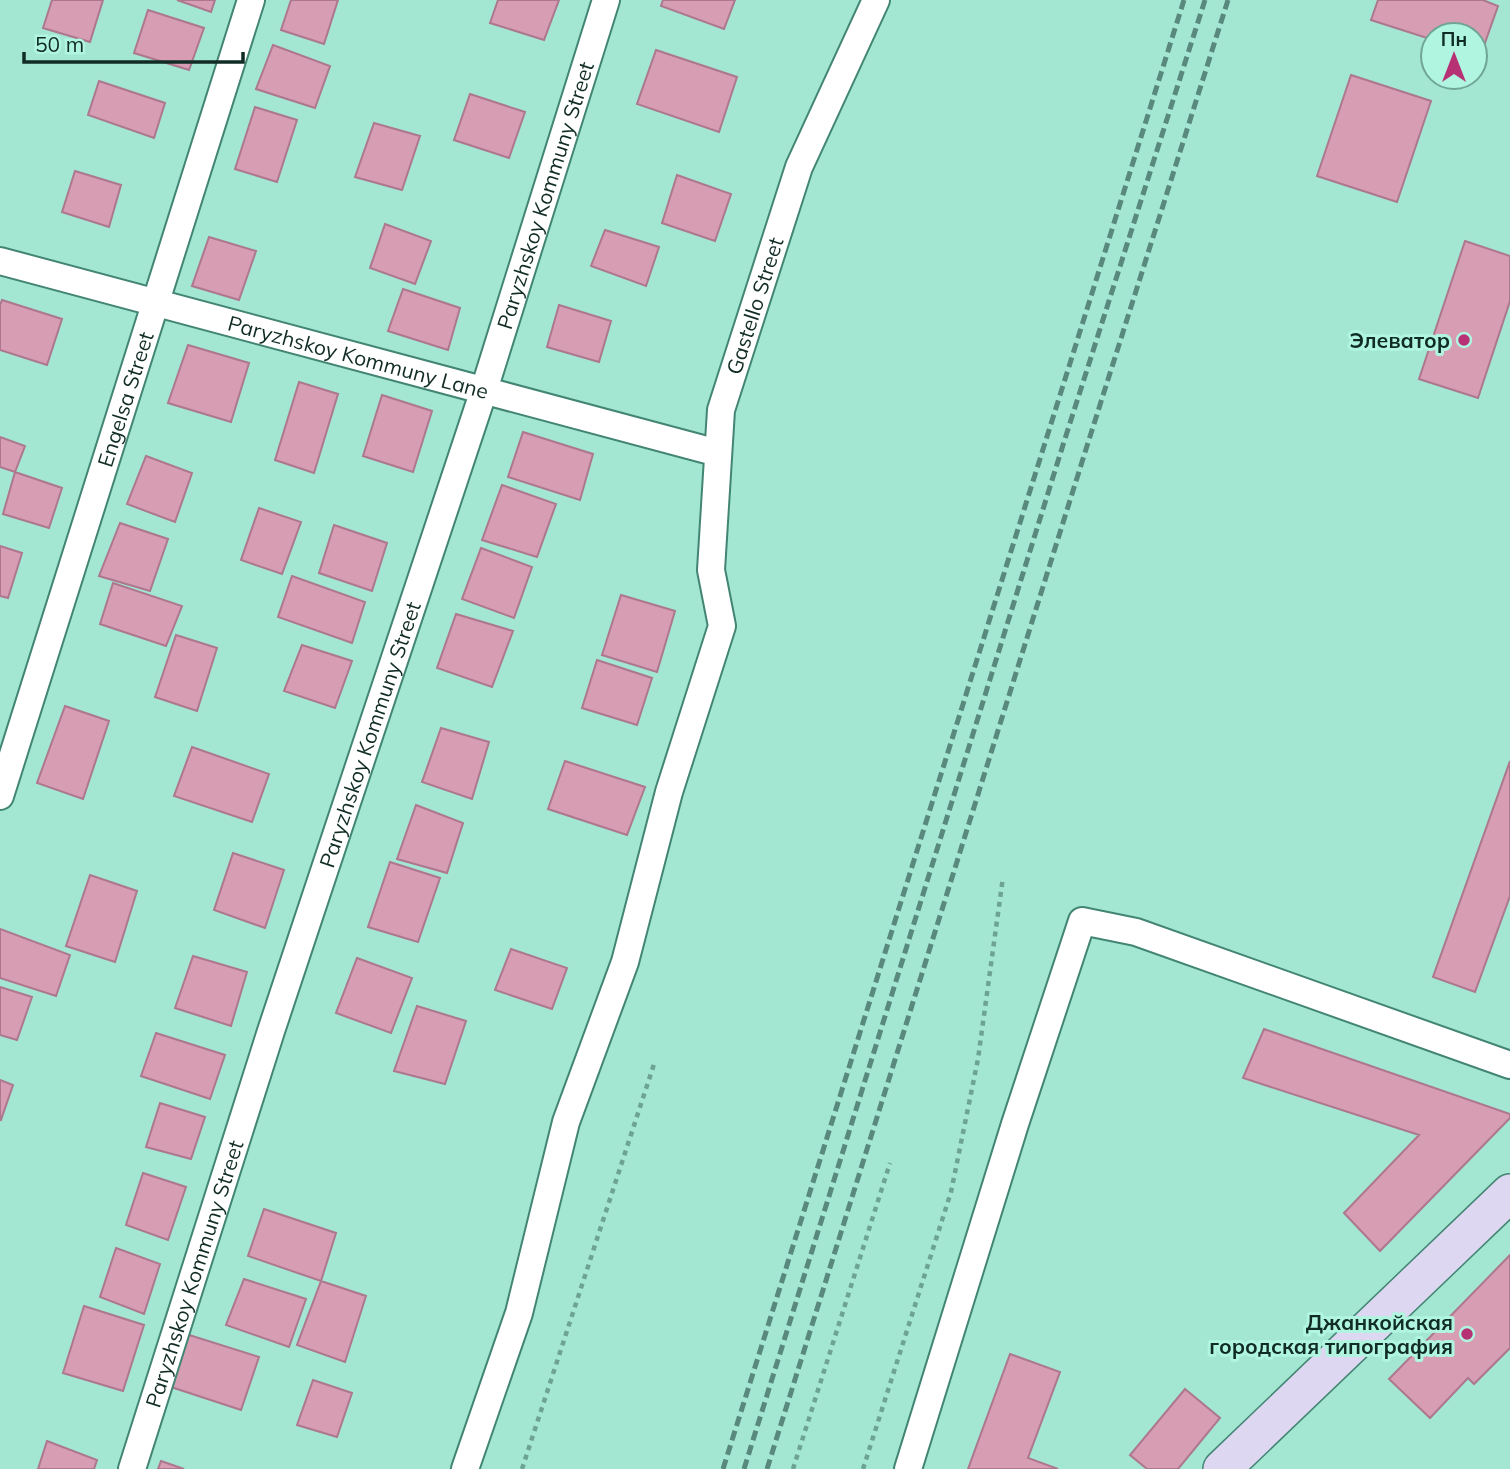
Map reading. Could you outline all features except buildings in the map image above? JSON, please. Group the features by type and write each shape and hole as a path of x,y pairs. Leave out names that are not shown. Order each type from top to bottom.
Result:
{"main road":[{"path":"1222,1469 1510,1192"}],"street":[{"name":"Engelsa Street","path":"0,796 251,0"},
{"name":"Paryzhskoy Kommuny Street","path":"132,1469 271,1031 484,390 606,0"},
{"name":"Gastello Street","path":"465,1469 519,1313 566,1122 625,962 669,792 722,626 711,570 721,410 799,167 876,0"},
{"name":"Paryzhskoy Kommuny Lane","path":"0,261 718,453"},
{"path":"908,1469 1015,1124 1082,921 1136,932 1510,1065"}],"path":[{"path":"863,1469 951,1192 978,1059 1003,877"},
{"path":"522,1469 655,1061"},
{"path":"793,1469 890,1163"}],"railway":[{"path":"723,1469 1184,0"},
{"path":"744,1469 1063,445 1205,0"},
{"path":"767,1469 1228,0"}],"place":[{"name":"Элеватор","path":"1464,340"},
{"name":"Джанкойская городская типография","path":"1467,1334"}]}
